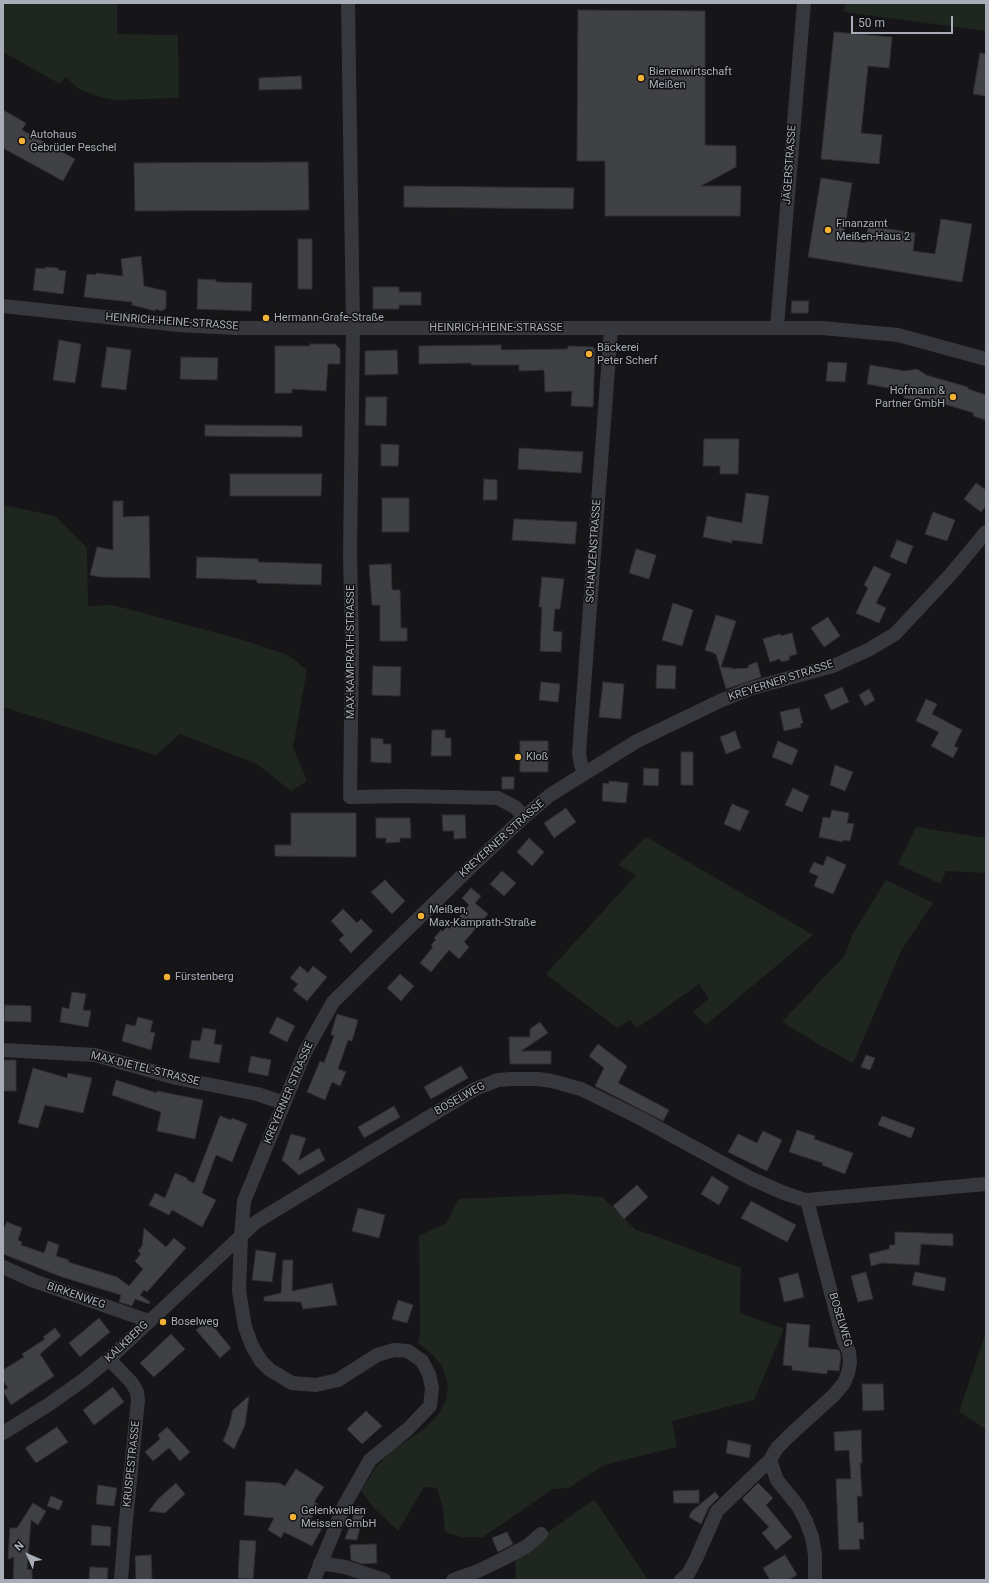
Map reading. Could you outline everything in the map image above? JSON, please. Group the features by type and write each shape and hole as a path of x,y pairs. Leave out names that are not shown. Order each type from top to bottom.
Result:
{"street":[{"path":"348,3 353,328"},
{"name":"JÄGERSTRASSE","path":"777,328 804,3"},
{"name":"HEINRICH-HEINE-STRASSE","path":"3,306 179,325 235,328 822,328 898,335 986,360"},
{"name":"MAX-KAMPRATH-STRASSE","path":"353,328 350,553 352,647 350,796 498,798 515,807 524,817"},
{"name":"SCHANZENSTRASSE","path":"584,773 579,753 611,329"},
{"name":"KREYERNER STRASSE","path":"314,1580 345,1504 370,1460 408,1429 430,1406 432,1388 429,1374 422,1361 408,1351 394,1350 377,1355 338,1380 316,1385 292,1383 270,1370 261,1361 252,1346 245,1327 239,1291 244,1201 305,1052 333,1002 524,817 550,796 584,773 637,741 720,701 749,689 833,666 868,650 895,634 951,574 986,532"},
{"name":"MAX-DIETEL-STRASSE","path":"3,1050 95,1055 176,1078 257,1094 284,1103"},
{"name":"BOSELWEG","path":"241,1236 256,1222 475,1088 492,1082 510,1079 552,1081 581,1090 640,1118 750,1178 784,1193 807,1200 986,1184"},
{"name":"BOSELWEG","path":"681,1580 688,1574 718,1511 770,1460 777,1448 789,1436 834,1395 844,1384 848,1373 850,1363 849,1352 843,1339 807,1200"},
{"name":"KALKBERG","path":"3,1433 65,1393 109,1359 241,1236"},
{"name":"BIRKENWEG","path":"3,1267 34,1281 149,1321"},
{"name":"KRUSPESTRASSE","path":"109,1359 132,1383 137,1392 138,1409 121,1580"},
{"path":"770,1460 777,1480 798,1506 806,1521 812,1537 815,1555 815,1580"},
{"path":"452,1580 478,1571 501,1560 527,1546 541,1534"},
{"path":"320,1563 346,1568 384,1580"}],"shaded area":[{"path":"3,3 117,3 117,34 178,35 179,98 115,100 96,96 79,89 66,77 60,84 3,52"},
{"path":"845,3 986,3 986,31 844,12"},
{"path":"3,505 55,516 87,548 88,606 113,605 243,640 288,655 307,670 293,747 307,781 291,791 257,764 180,734 156,755 3,707"},
{"path":"916,827 986,838 986,873 946,871 940,884 898,864"},
{"path":"646,837 813,935 706,1025 693,1012 709,998 699,984 637,1028 630,1020 617,1028 546,974 636,875 618,865"},
{"path":"886,880 933,903 901,951 853,1063 782,1022 845,955 852,935"},
{"path":"567,1194 602,1197 636,1230 741,1268 740,1313 784,1329 754,1400 672,1421 677,1447 604,1465 569,1488 553,1489 483,1537 461,1537 445,1532 443,1508 437,1488 424,1487 398,1531 374,1508 361,1491 376,1467 389,1453 425,1428 438,1415 446,1401 448,1384 442,1366 433,1355 418,1343 420,1335 419,1236 446,1223 459,1199"},
{"path":"986,1332 986,1429 959,1412"},
{"path":"593,1500 599,1506 648,1580 516,1580 515,1556"}],"building":[{"name":"Bienenwirtschaft Meißen","path":"578,10 705,11 705,145 736,146 736,167 701,186 741,186 740,216 605,216 605,161 577,161"},
{"path":"834,32 892,37 889,68 868,66 861,133 882,135 879,164 821,159"},
{"path":"980,53 986,54 986,96 973,94"},
{"path":"301,76 302,89 259,90 259,78"},
{"name":"Autohaus Gebrüder Peschel","path":"3,110 26,123 22,130 75,159 63,181 3,148"},
{"path":"308,162 309,210 135,211 134,163"},
{"name":"Finanzamt Meißen-Haus 2","path":"821,178 852,183 843,239 865,243 868,226 915,233 913,251 935,254 941,219 972,224 962,282 808,257"},
{"path":"404,186 574,188 573,209 404,207"},
{"path":"298,239 312,239 312,289 298,289"},
{"path":"141,256 144,286 166,291 166,308 162,311 155,309 155,311 132,305 132,302 84,297 87,274 96,275 96,273 123,276 121,259"},
{"path":"45,267 58,268 58,270 66,271 63,294 33,290 36,268 45,269"},
{"path":"198,279 216,280 216,282 252,283 251,311 197,309"},
{"path":"373,287 399,287 399,292 421,292 421,305 399,305 399,309 373,309"},
{"path":"792,301 809,301 808,313 791,313"},
{"path":"59,340 81,344 75,383 53,380"},
{"path":"310,344 335,344 340,349 340,364 328,364 326,391 292,389 292,393 275,393 275,346 310,346"},
{"path":"501,345 501,350 568,349 568,346 593,347 595,350 593,407 571,406 572,391 545,392 544,370 519,371 519,365 471,365 471,363 419,364 419,346"},
{"path":"107,347 131,350 126,390 101,387"},
{"path":"397,350 398,374 365,375 365,351"},
{"path":"181,357 218,358 217,380 180,379"},
{"path":"828,362 847,363 845,382 826,381"},
{"path":"870,365 905,371 917,369 926,375 968,387 968,389 986,395 986,420 973,416 974,413 924,398 919,398 919,401 904,398 904,395 899,394 900,390 867,384"},
{"path":"366,397 387,397 386,426 365,425"},
{"path":"205,425 302,426 302,437 205,436"},
{"path":"704,439 739,439 738,474 720,474 720,466 703,466"},
{"path":"381,444 399,445 398,466 381,466"},
{"path":"519,448 583,452 581,473 518,469"},
{"path":"230,474 322,474 321,496 230,496"},
{"path":"484,479 497,480 497,500 483,500"},
{"path":"976,483 986,490 986,506 981,512 964,499"},
{"path":"746,493 769,496 762,544 732,540 732,543 703,537 707,516 742,523"},
{"path":"382,498 409,498 409,532 382,532"},
{"path":"113,501 123,501 123,517 149,516 150,578 100,577 90,575 97,547 113,550"},
{"path":"933,512 955,520 947,541 925,534"},
{"path":"514,519 577,522 575,544 512,540"},
{"path":"897,540 913,546 906,564 890,557"},
{"path":"636,549 656,555 649,579 629,573"},
{"path":"197,557 258,559 258,562 322,564 321,585 257,583 257,580 196,578"},
{"path":"391,564 392,590 400,590 401,628 407,628 407,641 380,641 380,605 372,605 369,565"},
{"path":"874,566 891,574 876,603 886,608 879,623 856,613 868,588 864,585"},
{"path":"542,577 564,579 560,609 555,609 553,631 562,632 561,652 540,651 542,607 539,607"},
{"path":"673,603 693,610 682,646 662,640"},
{"path":"716,615 736,621 721,667 732,669 748,668 749,665 757,662 761,677 726,689 716,654 705,650"},
{"path":"828,617 840,636 824,647 811,628"},
{"path":"792,633 797,654 790,656 789,660 782,662 779,659 770,662 763,639 780,634 781,636"},
{"path":"657,665 676,666 675,689 656,688"},
{"path":"373,666 401,667 400,696 372,695"},
{"path":"541,682 560,684 558,702 539,700"},
{"path":"603,682 624,684 621,719 599,717"},
{"path":"842,687 849,702 831,710 824,695"},
{"path":"869,689 875,700 865,706 859,695"},
{"path":"926,699 937,704 932,714 962,730 954,746 958,748 953,758 931,746 939,732 916,721"},
{"path":"799,708 803,723 800,724 801,727 784,731 780,712"},
{"path":"432,730 445,730 445,738 451,738 451,756 431,756"},
{"path":"735,731 741,748 726,754 720,737"},
{"path":"371,738 383,739 383,744 391,744 391,763 371,762"},
{"path":"520,741 548,741 548,772 520,772"},
{"path":"778,741 798,750 792,765 772,757"},
{"path":"681,752 693,752 693,785 681,785"},
{"path":"835,765 853,772 845,791 830,785"},
{"path":"644,768 659,769 658,786 643,785"},
{"path":"502,777 514,777 514,789 502,789"},
{"path":"609,781 628,783 626,803 602,801 603,783 609,784"},
{"path":"793,788 809,796 802,812 785,805"},
{"path":"732,804 749,811 740,831 724,824"},
{"path":"566,808 576,822 554,838 544,823"},
{"path":"832,810 849,813 847,823 854,824 850,841 843,840 843,842 819,837 823,817 830,818"},
{"path":"291,813 356,813 356,857 275,856 275,845 291,845"},
{"path":"442,815 465,815 466,838 454,839 454,831 443,831"},
{"path":"376,818 410,818 411,838 400,838 400,842 386,843 386,838 376,838"},
{"path":"529,838 544,852 532,866 517,852"},
{"path":"827,856 846,865 833,894 814,886 818,876 809,872 814,862 823,866"},
{"path":"502,871 516,883 504,896 490,884"},
{"path":"385,880 405,901 392,914 371,892"},
{"path":"471,888 481,896 475,903 488,914 464,942 469,947 459,959 449,950 431,972 420,963 433,947 431,945 436,940 434,938 441,930 442,932 447,927 449,929 469,905 462,898"},
{"path":"343,909 357,923 361,919 373,931 351,953 339,940 344,935 331,921"},
{"path":"300,966 308,973 313,966 327,977 307,1001 293,990 298,984 290,978"},
{"path":"400,974 414,986 401,1001 387,988"},
{"path":"72,992 86,994 83,1010 91,1011 88,1027 60,1022 62,1007 69,1009"},
{"path":"5,1005 31,1006 31,1022 4,1021"},
{"path":"337,1014 358,1020 352,1041 348,1040 338,1069 346,1072 340,1086 332,1082 325,1100 307,1092 320,1061 324,1063 334,1036 331,1034"},
{"path":"138,1017 153,1021 150,1032 155,1033 151,1050 122,1041 126,1024 135,1026"},
{"path":"277,1017 295,1026 287,1042 269,1033"},
{"path":"540,1022 548,1033 521,1051 551,1051 551,1064 510,1064 509,1037 530,1037 530,1029"},
{"path":"203,1028 216,1030 214,1044 222,1045 219,1063 189,1058 192,1040 200,1041"},
{"path":"598,1044 627,1066 618,1083 669,1110 663,1121 595,1086 604,1068 589,1056"},
{"path":"866,1055 875,1058 870,1070 861,1067"},
{"path":"251,1056 271,1060 268,1076 248,1072"},
{"path":"3,1060 16,1060 16,1091 3,1091"},
{"path":"461,1066 468,1078 431,1099 424,1087"},
{"path":"33,1068 67,1078 68,1073 92,1078 83,1113 45,1105 38,1128 18,1123"},
{"path":"116,1080 157,1093 157,1091 203,1100 195,1139 157,1131 161,1112 112,1095"},
{"path":"394,1106 400,1117 364,1138 358,1127"},
{"path":"220,1116 231,1120 232,1118 247,1124 232,1162 216,1155 202,1193 216,1200 202,1227 172,1210 169,1215 149,1205 155,1193 165,1198 175,1173 194,1183"},
{"path":"882,1116 915,1128 911,1138 878,1125"},
{"path":"797,1130 815,1136 814,1139 853,1153 845,1174 822,1165 823,1163 789,1152"},
{"path":"763,1131 782,1140 767,1171 728,1152 738,1134 757,1143"},
{"path":"291,1134 306,1138 298,1161 319,1148 325,1160 299,1175 282,1160"},
{"path":"712,1176 729,1187 719,1205 701,1194"},
{"path":"637,1185 648,1197 624,1219 613,1206"},
{"path":"751,1201 796,1225 787,1242 741,1218"},
{"path":"358,1208 385,1215 379,1238 352,1231"},
{"path":"7,1222 22,1228 18,1240 22,1242 21,1245 44,1253 48,1241 59,1245 56,1256 69,1260 68,1262 117,1277 129,1286 143,1269 135,1261 141,1254 138,1251 142,1246 144,1228 166,1247 174,1238 186,1248 147,1292 144,1290 140,1295 150,1302 149,1304 135,1299 132,1306 119,1302 121,1295 62,1277 3,1254 3,1230"},
{"path":"895,1232 953,1234 953,1246 921,1244 919,1265 882,1263 871,1266 869,1254 889,1249 890,1245 895,1245"},
{"path":"256,1250 276,1253 272,1282 252,1280"},
{"path":"283,1260 293,1260 292,1291 332,1283 337,1305 303,1309 301,1302 264,1301 264,1297 281,1293"},
{"path":"866,1272 873,1299 858,1302 851,1276"},
{"path":"915,1272 946,1278 944,1291 912,1285"},
{"path":"798,1273 804,1297 784,1302 779,1278"},
{"path":"398,1300 413,1305 407,1323 392,1319"},
{"path":"99,1318 110,1332 80,1357 69,1343"},
{"path":"208,1320 231,1348 220,1358 196,1330"},
{"path":"787,1323 810,1325 808,1347 839,1350 841,1356 839,1371 827,1370 827,1374 792,1370 792,1366 783,1365"},
{"path":"55,1328 61,1336 40,1354 54,1376 11,1405 3,1391 8,1388 3,1380 3,1370 24,1357 22,1354 45,1339 43,1337"},
{"path":"171,1334 185,1349 154,1377 140,1363"},
{"path":"862,1384 883,1384 884,1410 863,1411"},
{"path":"113,1387 124,1402 94,1425 83,1410"},
{"path":"249,1396 245,1425 234,1449 223,1441 233,1410"},
{"path":"366,1411 382,1426 362,1444 347,1429"},
{"path":"57,1427 68,1442 36,1463 25,1448"},
{"path":"167,1427 190,1452 180,1461 169,1448 153,1461 145,1452 160,1439 158,1435"},
{"path":"861,1430 862,1463 860,1463 862,1496 857,1496 858,1523 863,1522 864,1539 859,1539 860,1549 839,1550 836,1479 851,1479 849,1450 835,1451 834,1432"},
{"path":"728,1440 751,1445 749,1458 726,1453"},
{"path":"296,1469 324,1487 314,1502 318,1504 310,1522 322,1528 312,1546 284,1532 281,1538 268,1530 274,1518 244,1515 246,1481 279,1483 285,1486"},
{"path":"176,1483 185,1494 165,1513 149,1511 158,1499"},
{"path":"758,1483 773,1498 766,1505 792,1537 776,1550 762,1533 769,1527 743,1500 743,1498"},
{"path":"98,1485 117,1488 114,1506 96,1504"},
{"path":"699,1490 699,1503 674,1503 673,1491"},
{"path":"715,1492 719,1497 709,1507 701,1524 689,1517 692,1511"},
{"path":"51,1496 63,1501 59,1510 47,1506"},
{"path":"33,1503 46,1511 38,1525 31,1520 27,1569 32,1570 32,1580 13,1580 14,1557 8,1559 10,1528 17,1528"},
{"path":"357,1506 367,1508 361,1522 357,1540 345,1539"},
{"path":"92,1525 111,1527 110,1546 91,1545"},
{"path":"507,1532 513,1544 498,1552 492,1538"},
{"path":"240,1540 256,1541 253,1579 238,1578"},
{"path":"376,1544 377,1563 362,1564 351,1560 350,1545"},
{"path":"151,1555 152,1580 136,1580 135,1556"},
{"path":"785,1555 797,1575 788,1580 770,1580 763,1568"},
{"path":"90,1567 108,1568 107,1580 89,1580"}],"place":[{"name":"Bienenwirtschaft Meißen","path":"641,78"},
{"name":"Autohaus Gebrüder Peschel","path":"22,141"},
{"name":"Finanzamt Meißen-Haus 2","path":"828,230"},
{"name":"Hermann-Grafe-Straße","path":"266,318"},
{"name":"Bäckerei Peter Scherf","path":"589,354"},
{"name":"Hofmann & Partner GmbH","path":"953,397"},
{"name":"Kloß","path":"518,757"},
{"name":"Meißen, Max-Kamprath-Straße","path":"421,916"},
{"name":"Fürstenberg","path":"167,977"},
{"name":"Boselweg","path":"163,1322"},
{"name":"Gelenkwellen Meissen GmbH","path":"293,1517"}]}
